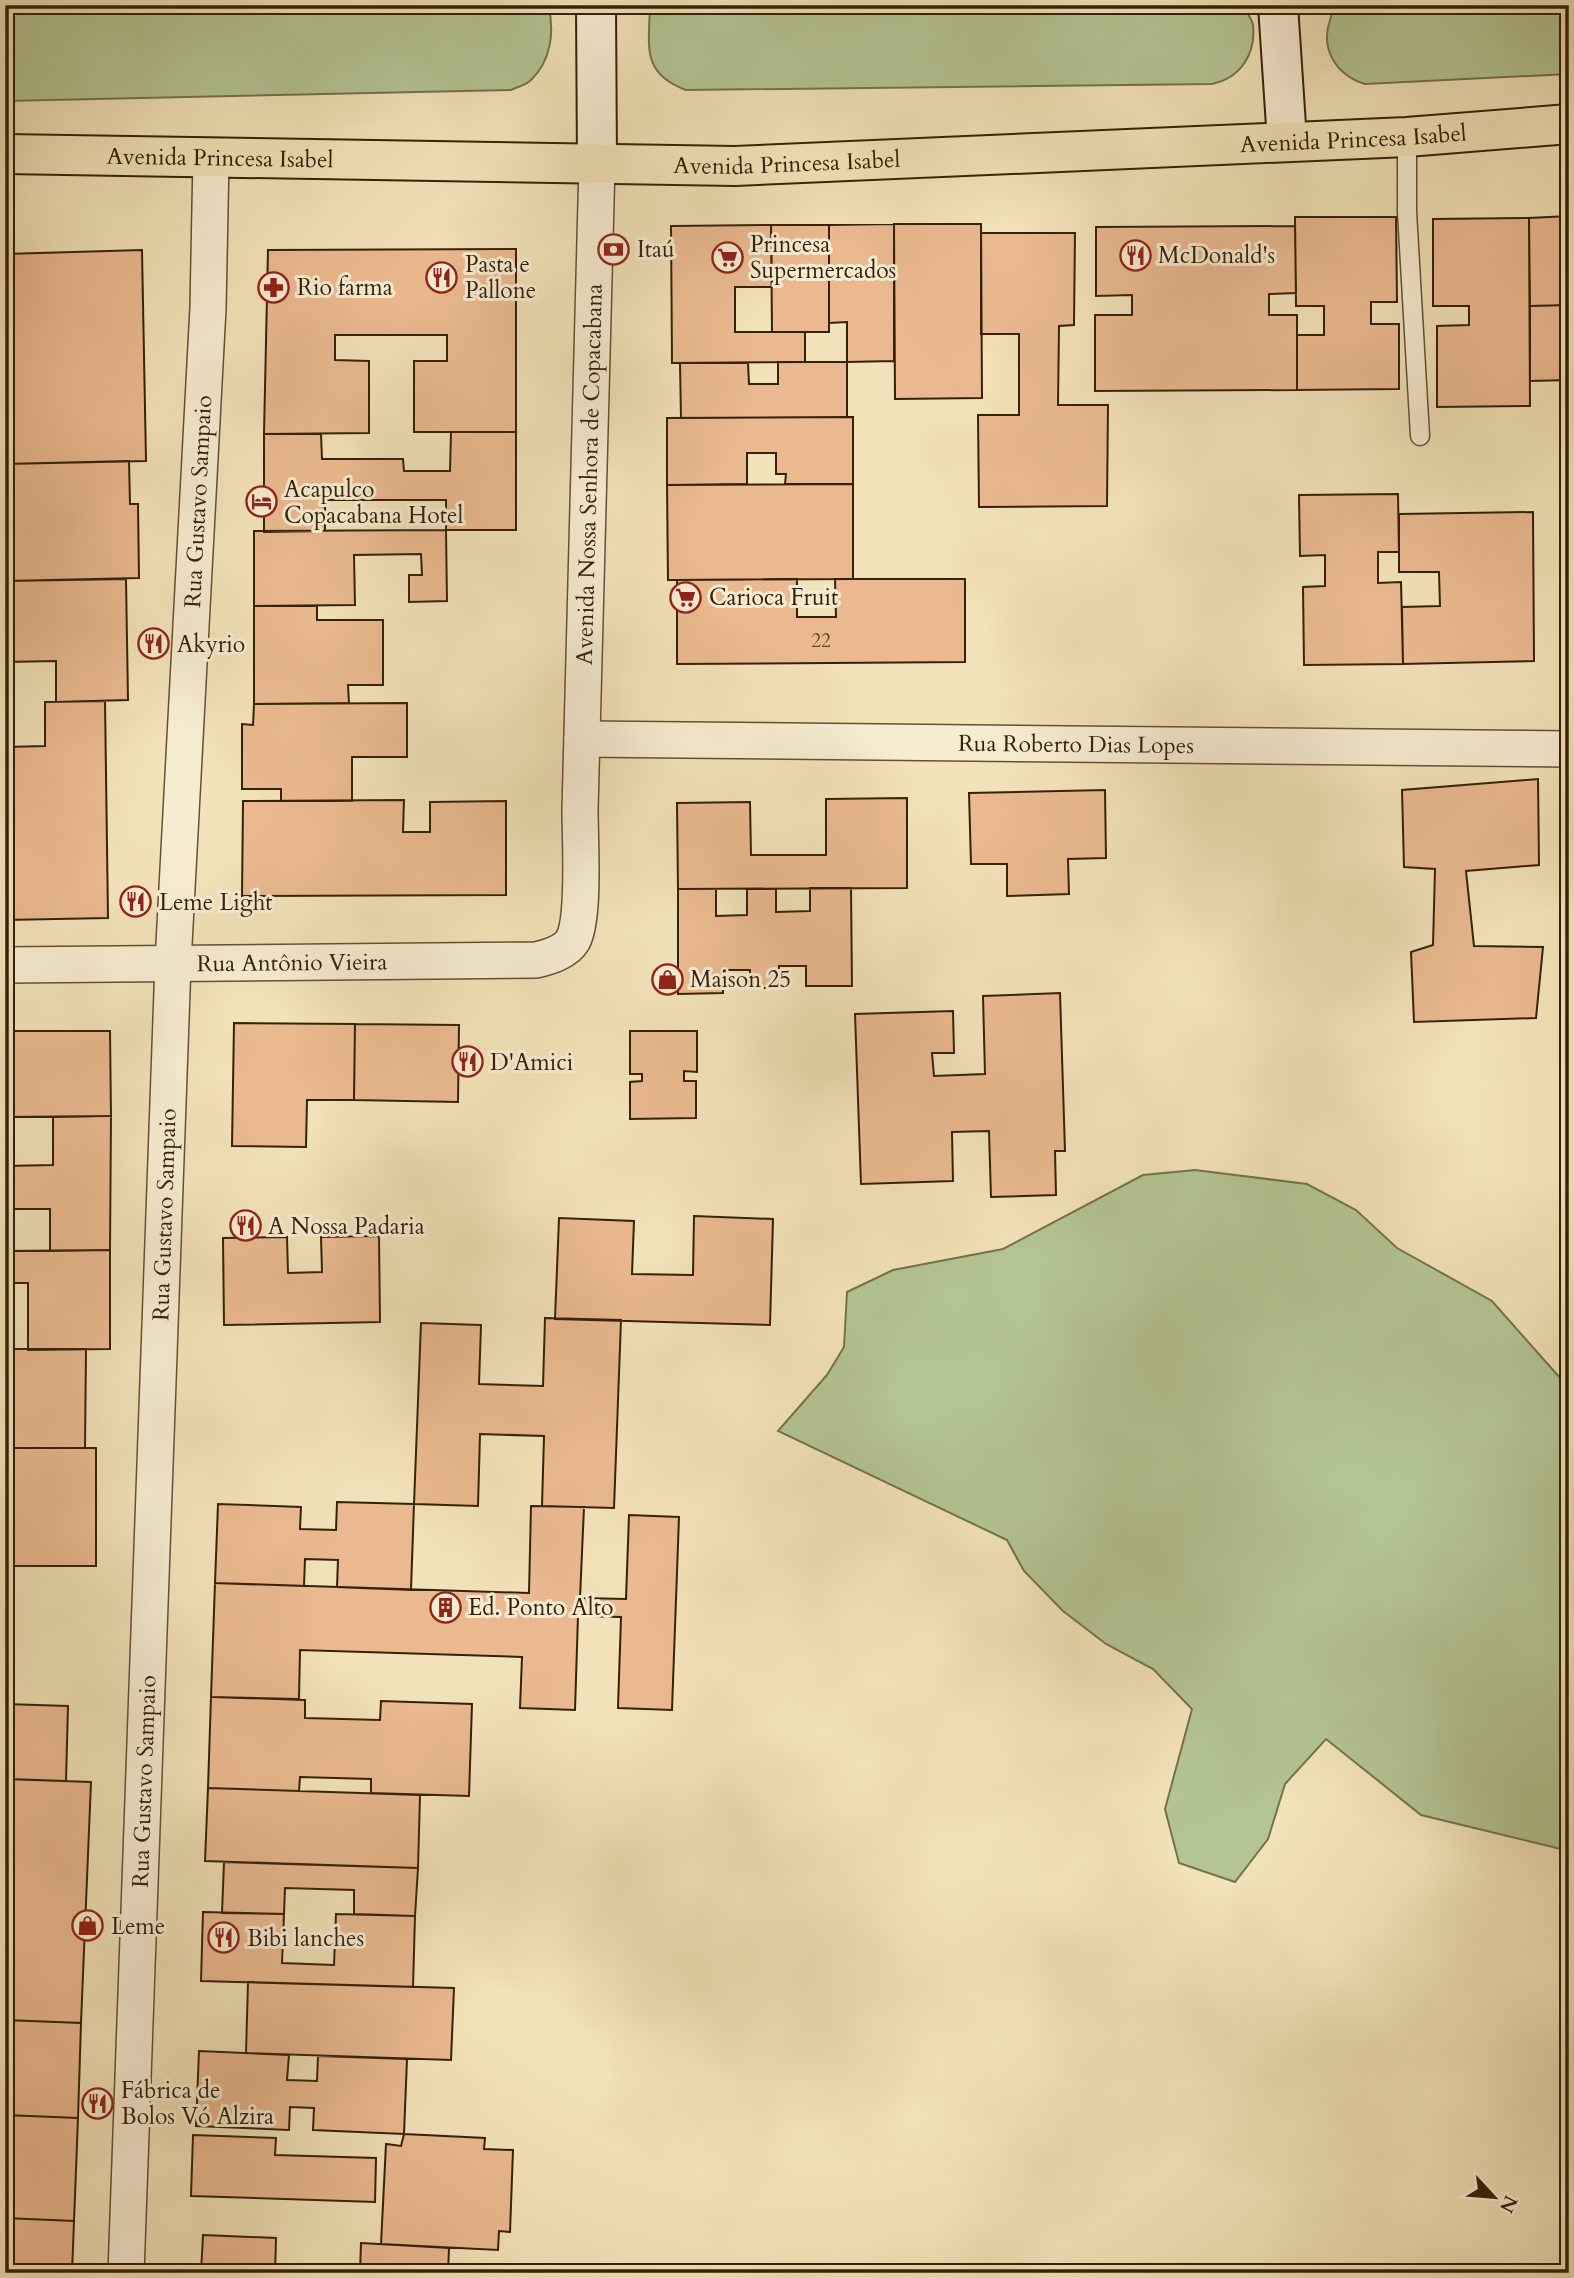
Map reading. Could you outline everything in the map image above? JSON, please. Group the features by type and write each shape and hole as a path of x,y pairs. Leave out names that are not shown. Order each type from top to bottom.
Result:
{"highway":[{"name":"Avenida Princesa Isabel","path":"5,154 735,166 1407,136 1569,124"}],"main road":[{"name":"Avenida Nossa Senhora de Copacabana","path":"596,5 597,164"},
{"path":"1278,5 1287,141"}],"street":[{"name":"Rua Gustavo Sampaio","path":"125,2273 173,963 208,308 211,158"},
{"name":"Avenida Nossa Senhora de Copacabana","path":"572,941 579,917 597,164"},
{"name":"Rua Roberto Dias Lopes","path":"582,739 1569,749"},
{"name":"Rua Antônio Vieira","path":"5,965 536,960 554,956 572,941"}],"lane":[{"path":"1407,136 1406,212 1420,436"}],"green space":[{"path":"5,5 548,5 551,35 547,55 538,72 529,82 511,90 5,101"},
{"path":"650,5 1243,5 1252,23 1253,36 1252,46 1244,64 1231,76 1212,84 686,90 671,83 655,67 649,46"},
{"path":"1338,5 1569,5 1569,74 1365,84 1346,74 1333,60 1329,51 1327,31 1332,13"},
{"path":"1195,1170 1307,1184 1356,1210 1397,1248 1492,1301 1569,1388 1569,1851 1421,1815 1326,1739 1285,1784 1268,1839 1235,1882 1179,1863 1165,1809 1192,1709 1153,1669 1106,1644 1063,1611 1024,1571 1007,1540 778,1431 827,1375 844,1347 847,1292 893,1270 1003,1249 1143,1175"}],"building":[{"path":"1569,216 1569,305 1530,306 1529,218"},
{"path":"1295,217 1396,217 1397,302 1371,302 1371,324 1399,324 1399,389 1297,390 1297,335 1324,335 1324,306 1296,306"},
{"path":"1529,218 1530,406 1437,407 1437,326 1469,325 1469,306 1433,306 1433,219"},
{"path":"894,224 981,224 982,398 895,399"},
{"path":"894,224 894,361 847,362 847,322 829,323 829,225"},
{"path":"771,225 772,287 735,287 735,332 805,332 805,362 672,363 671,226"},
{"path":"771,225 829,225 829,332 772,332"},
{"path":"1295,226 1296,293 1269,294 1269,315 1297,315 1297,390 1095,391 1095,315 1132,315 1132,295 1096,296 1096,227"},
{"path":"981,233 1075,233 1074,325 1059,326 1058,405 1108,405 1107,506 979,507 978,415 1019,415 1019,334 981,334"},
{"path":"516,249 516,432 414,432 414,361 447,361 447,335 335,335 335,360 369,361 369,433 264,434 268,250"},
{"path":"142,250 146,461 5,464 5,254"},
{"path":"1569,305 1569,380 1530,381 1530,306"},
{"path":"778,362 847,362 847,417 681,418 680,363 748,363 749,384 778,384"},
{"path":"853,417 853,484 785,484 786,474 776,474 776,453 747,453 747,484 667,485 667,418"},
{"path":"451,432 516,432 516,530 446,530 446,500 325,500 325,531 264,532 264,434 321,434 322,459 403,459 404,471 450,471"},
{"path":"129,461 130,504 138,504 139,578 5,581 5,464"},
{"path":"853,484 853,579 668,580 667,485"},
{"path":"1398,494 1399,552 1378,552 1378,583 1401,582 1403,664 1304,665 1303,587 1325,586 1325,555 1300,556 1299,495"},
{"path":"1533,512 1534,661 1403,664 1402,607 1440,606 1439,572 1399,572 1399,514"},
{"path":"446,530 447,601 409,602 409,575 422,575 421,554 354,555 355,605 254,606 254,531"},
{"path":"126,579 128,700 56,702 56,661 5,662 5,581"},
{"path":"797,579 797,617 836,617 835,579 965,579 965,662 677,664 677,580"},
{"path":"254,606 317,606 317,620 383,620 383,685 348,685 349,703 254,704"},
{"path":"105,701 108,918 5,920 5,747 45,746 45,702"},
{"path":"407,703 407,757 352,757 352,801 281,801 281,789 242,789 242,724 253,725 254,704"},
{"path":"1538,779 1539,865 1466,871 1474,946 1543,947 1536,1018 1414,1022 1411,952 1433,945 1435,869 1404,867 1402,790"},
{"path":"1105,790 1106,858 1068,859 1069,894 1007,896 1007,864 971,864 969,793"},
{"path":"907,798 907,888 678,889 677,803 750,802 751,855 826,855 826,799"},
{"path":"404,800 403,832 430,832 430,802 506,801 506,895 242,896 243,801"},
{"path":"810,888 851,888 852,986 806,986 806,966 779,966 779,988 750,988 750,970 723,970 723,993 678,994 678,889 716,889 716,916 747,915 747,889 776,889 776,912 810,911"},
{"path":"1060,993 1065,1151 1055,1151 1056,1195 991,1197 989,1131 952,1132 953,1181 861,1184 855,1014 953,1011 954,1053 932,1053 934,1076 985,1074 983,996"},
{"path":"234,1023 355,1024 354,1100 307,1100 306,1147 232,1146"},
{"path":"355,1024 459,1025 458,1102 354,1100"},
{"path":"5,1031 110,1031 111,1116 5,1117"},
{"path":"630,1031 697,1031 697,1072 684,1071 684,1081 696,1081 696,1118 630,1119 630,1082 642,1081 642,1074 630,1074"},
{"path":"111,1116 110,1250 50,1251 50,1209 5,1209 5,1166 53,1165 53,1117"},
{"path":"694,1216 773,1219 770,1325 555,1319 559,1218 634,1221 632,1274 693,1275"},
{"path":"379,1236 380,1322 224,1325 223,1238 287,1237 288,1273 322,1272 321,1237"},
{"path":"110,1250 110,1349 28,1350 28,1283 5,1283 5,1251"},
{"path":"545,1318 621,1320 614,1508 542,1506 544,1436 480,1434 478,1506 414,1504 421,1323 481,1325 479,1384 543,1386"},
{"path":"7,1349 86,1349 85,1448 11,1448 10,1420 5,1420"},
{"path":"5,1448 96,1448 96,1566 5,1566"},
{"path":"337,1502 414,1504 411,1590 337,1587 338,1560 305,1559 304,1586 215,1583 218,1504 301,1507 300,1529 336,1530"},
{"name":"Ed. Ponto Alto","path":"531,1506 584,1507 580,1598 626,1599 629,1515 679,1517 672,1710 618,1708 621,1617 578,1616 575,1710 520,1708 522,1657 300,1650 299,1699 211,1697 215,1583 529,1593"},
{"path":"211,1697 305,1700 305,1718 380,1720 381,1701 472,1704 469,1796 371,1793 371,1779 300,1777 299,1791 208,1788"},
{"path":"5,1704 68,1706 66,1781 7,1779"},
{"path":"5,1779 91,1782 81,2023 5,2020"},
{"path":"208,1788 420,1795 418,1868 205,1861"},
{"path":"224,1862 418,1868 415,1916 354,1914 354,1890 285,1888 284,1914 222,1913"},
{"path":"203,1912 284,1914 282,1963 334,1965 336,1914 415,1916 413,1987 201,1981"},
{"path":"248,1982 454,1988 451,2060 246,2053"},
{"path":"5,2020 81,2023 78,2118 5,2115"},
{"path":"199,2051 289,2055 287,2080 317,2081 318,2056 407,2059 404,2134 313,2130 314,2108 290,2107 289,2130 196,2126"},
{"path":"5,2115 78,2118 74,2221 5,2218"},
{"path":"404,2134 485,2138 484,2149 513,2150 510,2232 499,2231 498,2250 381,2244 386,2144 401,2146"},
{"path":"193,2135 276,2138 275,2155 376,2158 375,2202 191,2196"},
{"path":"5,2218 74,2221 72,2273 5,2273"},
{"path":"203,2235 276,2238 275,2273 201,2273"},
{"path":"361,2243 449,2248 448,2273 360,2273"}],"place":[{"name":"Itaú","path":"614,249"},
{"name":"McDonald's","path":"1135,255"},
{"name":"Princesa Supermercados","path":"727,257"},
{"name":"Pasta e Pallone","path":"442,277"},
{"name":"Rio farma","path":"274,287"},
{"name":"Acapulco Copacabana Hotel","path":"261,502"},
{"name":"Carioca Fruit","path":"686,597"},
{"name":"Akyrio","path":"154,644"},
{"name":"Leme Light","path":"136,902"},
{"name":"Maison 25","path":"667,979"},
{"name":"D'Amici","path":"467,1062"},
{"name":"A Nossa Padaria","path":"245,1226"},
{"name":"Ed. Ponto Alto","path":"445,1607"},
{"name":"Leme","path":"88,1926"},
{"name":"Bibi lanches","path":"224,1938"},
{"name":"Fábrica de Bolos Vó Alzira","path":"98,2103"}]}
